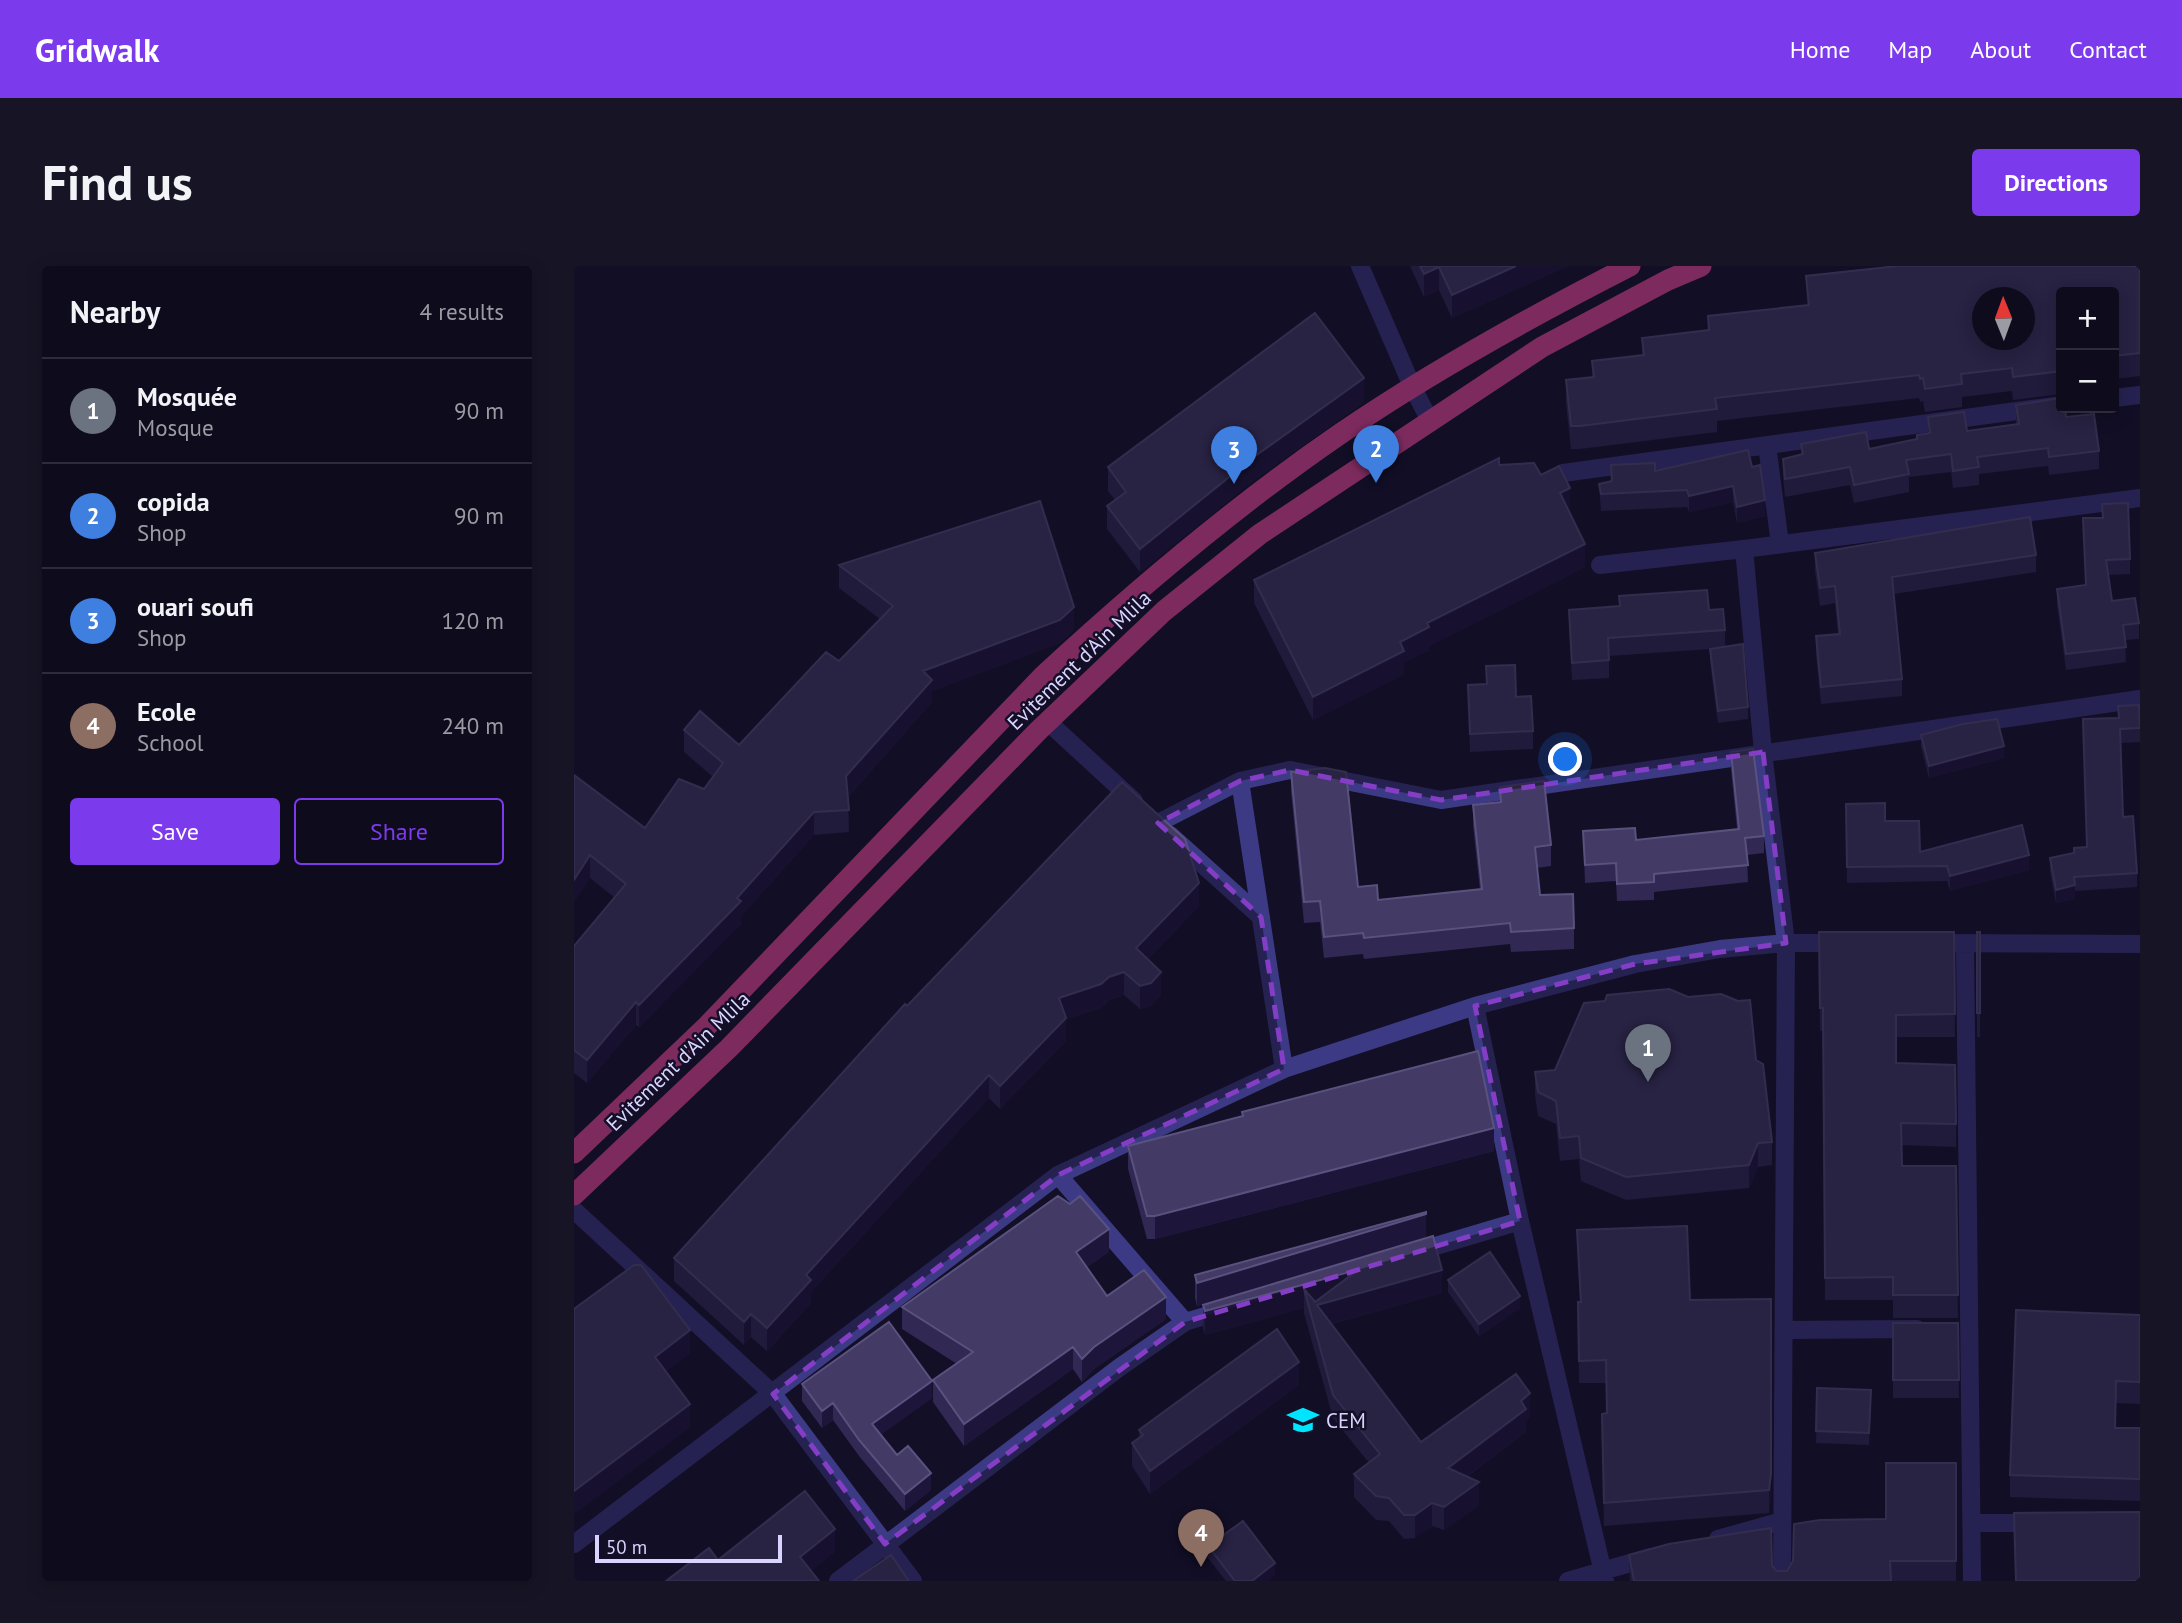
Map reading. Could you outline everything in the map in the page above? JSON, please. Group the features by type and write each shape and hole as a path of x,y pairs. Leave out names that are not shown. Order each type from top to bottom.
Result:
{"highway":[{"name":"Evitement d'Ain Mlila","path":"574,1153 707,1027 1043,676 1098,625 1219,524 1338,435 1412,386 1630,266"},
{"name":"Evitement d'Ain Mlila","path":"574,1195 729,1048 1048,722 1164,611 1260,534 1542,347 1668,280 1701,266"}],"street":[{"path":"1360,266 1430,421"},
{"path":"2119,397 2140,395"},
{"path":"1563,473 2056,406"},
{"path":"1767,445 1780,544"},
{"path":"1600,565 2140,498"},
{"path":"1744,549 1763,752 1786,943 1782,1581"},
{"path":"1158,823 1240,781 1290,769 1441,800 2140,699"},
{"path":"1048,722 1261,917"},
{"path":"1240,781 1284,1069"},
{"path":"574,1544 1058,1175 1284,1069 1475,1006 1635,964 1720,949 1786,943 1855,943"},
{"path":"1910,943 2140,944"},
{"path":"1965,944 1963,1329 1972,1581"},
{"path":"1475,1006 1520,1221 1603,1576"},
{"path":"1058,1175 1185,1322"},
{"path":"574,1210 773,1394 913,1581"},
{"path":"1399,1257 1520,1221"},
{"path":"838,1581 1120,1367 1185,1322 1238,1306"},
{"path":"1784,1330 1930,1329"},
{"path":"1705,1542 1782,1521"},
{"path":"1972,1523 2056,1523"},
{"path":"1568,1581 1603,1576 1666,1553"}],"highlighted area":[{"path":"1763,752 1786,943 1635,964 1475,1006 1520,1221 1185,1322 885,1544 773,1394 1058,1175 1284,1069 1261,917 1158,823 1240,781 1290,770 1441,800"}],"building":[{"path":"1420,266 1516,266 1452,295 1439,267 1424,274"},
{"path":"1898,266 2140,266 2140,353 2119,355 2119,287 2056,287 2056,372 2013,377 2012,368 1961,374 1962,384 1925,389 1923,378 1920,379 1919,375 1715,398 1717,409 1571,426 1566,380 1594,377 1592,361 1644,355 1642,338 1709,330 1708,316 1809,305 1806,276"},
{"path":"1315,313 1364,378 1254,457 1140,549 1107,506 1126,492 1108,467"},
{"path":"2056,399 2056,413 2066,413 2066,417 2094,414 2099,451 2049,457 2048,448 1977,457 1979,467 1953,471 1951,454 1906,460 1909,474 1854,485 1850,467 1785,479 1783,459 1803,454 1801,444 1866,432 1869,449 1917,439 1917,435 1930,433 1928,417 1964,412 1967,431 2019,424 2016,405"},
{"path":"1748,450 1752,467 1760,465 1765,500 1737,507 1733,486 1689,496 1687,490 1601,494 1599,484 1612,481 1611,465 1655,463 1655,471"},
{"path":"1499,458 1499,465 1534,463 1541,475 1559,466 1570,488 1560,493 1585,544 1427,623 1429,627 1400,642 1404,651 1313,697 1254,580"},
{"path":"1040,501 1074,607 1060,620 923,671 932,680 846,776 849,810 814,812 737,898 741,901 639,1005 636,1002 587,1060 574,1050 574,946 626,884 590,855 574,880 574,775 645,828 679,779 704,789 723,763 684,730 700,711 739,745 826,652 839,661 893,606 839,565"},
{"path":"2128,503 2130,559 2106,560 2112,601 2135,598 2139,623 2123,625 2126,647 2066,654 2057,589 2086,585 2083,518 2103,518 2102,504"},
{"path":"2030,517 2036,555 1892,577 1902,679 1821,687 1816,636 1840,634 1835,586 1820,588 1815,553"},
{"path":"1707,590 1709,610 1723,609 1725,630 1608,638 1609,660 1572,663 1569,610 1620,606 1619,596"},
{"path":"1743,644 1748,707 1718,711 1710,649"},
{"path":"1515,665 1516,697 1531,696 1533,731 1470,734 1468,685 1487,684 1486,666"},
{"path":"2139,705 2140,728 2120,729 2123,817 2133,816 2137,873 2074,877 2075,885 2056,890 2050,858 2074,853 2074,848 2087,847 2083,719 2119,718 2118,706"},
{"path":"1997,719 2004,746 1929,766 1921,735 1963,724"},
{"path":"1753,749 1764,836 1745,838 1748,865 1654,874 1654,882 1617,884 1616,863 1585,865 1583,831 1635,828 1636,840 1739,829 1731,752"},
{"path":"1325,768 1346,772 1358,887 1377,885 1378,900 1482,889 1473,805 1501,802 1500,787 1544,781 1551,845 1535,847 1540,895 1573,894 1574,928 1511,932 1510,923 1364,938 1363,933 1324,937 1320,901 1304,902 1291,772"},
{"path":"1122,782 1185,839 1199,883 1136,948 1161,972 1151,983 1140,986 1124,972 1109,977 1101,984 1059,998 1066,1018 1000,1086 989,1075 806,1275 811,1280 767,1328 751,1314 744,1322 674,1258 905,1004 907,1006"},
{"path":"1885,803 1885,821 1919,821 1920,852 2022,825 2029,855 1950,876 1947,866 1847,867 1846,804"},
{"path":"1819,932 1954,932 1955,1014 1896,1015 1896,1063 1955,1065 1956,1124 1901,1123 1902,1166 1956,1166 1958,1295 1893,1295 1893,1277 1825,1278 1823,1008 1820,1008"},
{"path":"1977,932 1980,932 1980,1013 1977,1013"},
{"path":"1669,989 1688,997 1721,994 1738,1001 1750,1000 1756,1060 1763,1064 1772,1142 1758,1143 1749,1165 1626,1177 1581,1158 1579,1136 1560,1138 1556,1101 1538,1092 1535,1072 1555,1070 1584,1003 1605,1001 1607,995"},
{"path":"1478,1051 1494,1128 1147,1216 1128,1146 1243,1116 1242,1112"},
{"path":"1058,1196 1070,1204 1080,1196 1109,1229 1076,1252 1107,1296 1144,1270 1166,1297 1094,1347 1082,1359 1073,1347 964,1424 933,1380 973,1352 902,1307"},
{"path":"1426,1214 1197,1283 1195,1275"},
{"path":"1687,1226 1690,1300 1771,1299 1769,1490 1604,1503 1602,1414 1607,1413 1606,1360 1579,1361 1578,1302 1581,1302 1577,1230"},
{"path":"1433,1236 1442,1270 1317,1305 1421,1442 1516,1374 1530,1393 1521,1401 1526,1409 1448,1468 1479,1482 1444,1507 1432,1503 1415,1515 1404,1515 1389,1498 1376,1496 1354,1474 1380,1454 1333,1395 1304,1289 1315,1302 1358,1270 1205,1311 1203,1305"},
{"path":"1490,1252 1520,1296 1479,1324 1448,1280"},
{"path":"634,1265 641,1265 690,1330 655,1357 690,1404 574,1491 574,1309"},
{"path":"2016,1310 2140,1315 2140,1382 2116,1381 2115,1428 2140,1428 2140,1479 2010,1475"},
{"path":"889,1322 932,1381 872,1424 897,1455 908,1446 931,1473 905,1494 859,1440 833,1403 822,1411 802,1384"},
{"path":"1893,1323 1958,1323 1959,1380 1893,1380"},
{"path":"1277,1329 1299,1362 1150,1471 1132,1443 1143,1435 1139,1430"},
{"path":"1817,1388 1871,1390 1869,1433 1816,1431"},
{"path":"1886,1463 1956,1463 1956,1561 1890,1561 1891,1581 1634,1581 1629,1555 1669,1544 1771,1528 1772,1566 1777,1571 1787,1571 1793,1561 1794,1524 1820,1520 1886,1519"},
{"path":"805,1491 835,1529 800,1557 819,1581 666,1581 709,1548 718,1560"},
{"path":"2140,1512 2140,1581 2016,1581 2014,1513"},
{"path":"1243,1521 1275,1563 1252,1581 1235,1581 1208,1546"},
{"path":"891,1555 909,1581 853,1581"}],"place":[{"name":"copida","path":"1376,483"},
{"name":"ouari soufi","path":"1234,484"},
{"name":"Mosquée","path":"1648,1082"},
{"name":"CEM","path":"1303,1420"},
{"name":"Ecole","path":"1201,1567"}]}
